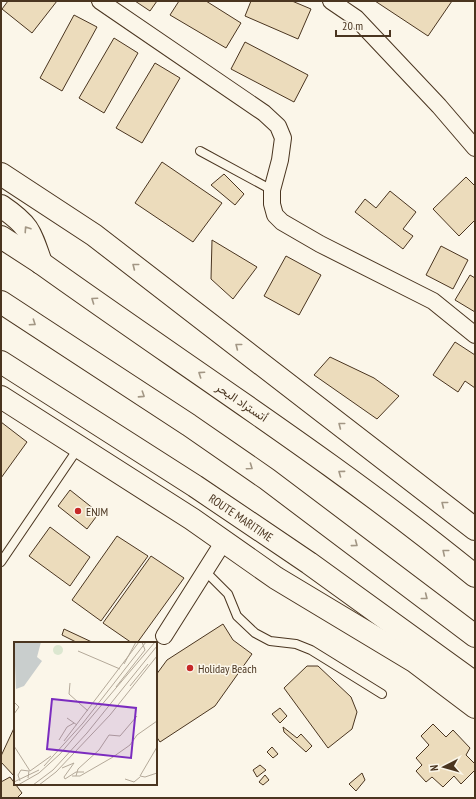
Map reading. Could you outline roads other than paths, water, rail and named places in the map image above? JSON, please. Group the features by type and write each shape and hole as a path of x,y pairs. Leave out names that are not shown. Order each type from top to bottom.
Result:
{"main road":[{"path":"1,174 94,235 475,528"},
{"path":"1,206 19,218 30,232 41,263"},
{"name":"أتستراد البحر","path":"1,237 297,440 370,494 475,576"},
{"path":"1,302 190,426 267,479 475,636"},
{"name":"ROUTE MARITIME","path":"1,362 195,486 309,563 475,683"},
{"path":"1,397 224,541 276,578 414,661 475,707"}],"street":[{"path":"100,1 264,113 278,126 283,138 280,160 272,190 272,204 275,215 282,222 320,244 433,301 475,335"},
{"path":"331,1 356,18 439,106 475,148"},
{"path":"164,636 224,541"}],"lane":[{"path":"200,151 272,190"},
{"path":"1,562 79,446"},
{"path":"205,571 228,594 237,616 254,633 270,641 296,644 311,650 382,694"}],"place":[{"name":"ENJM","path":"78,511"},
{"name":"Holiday Beach","path":"190,668"}]}
